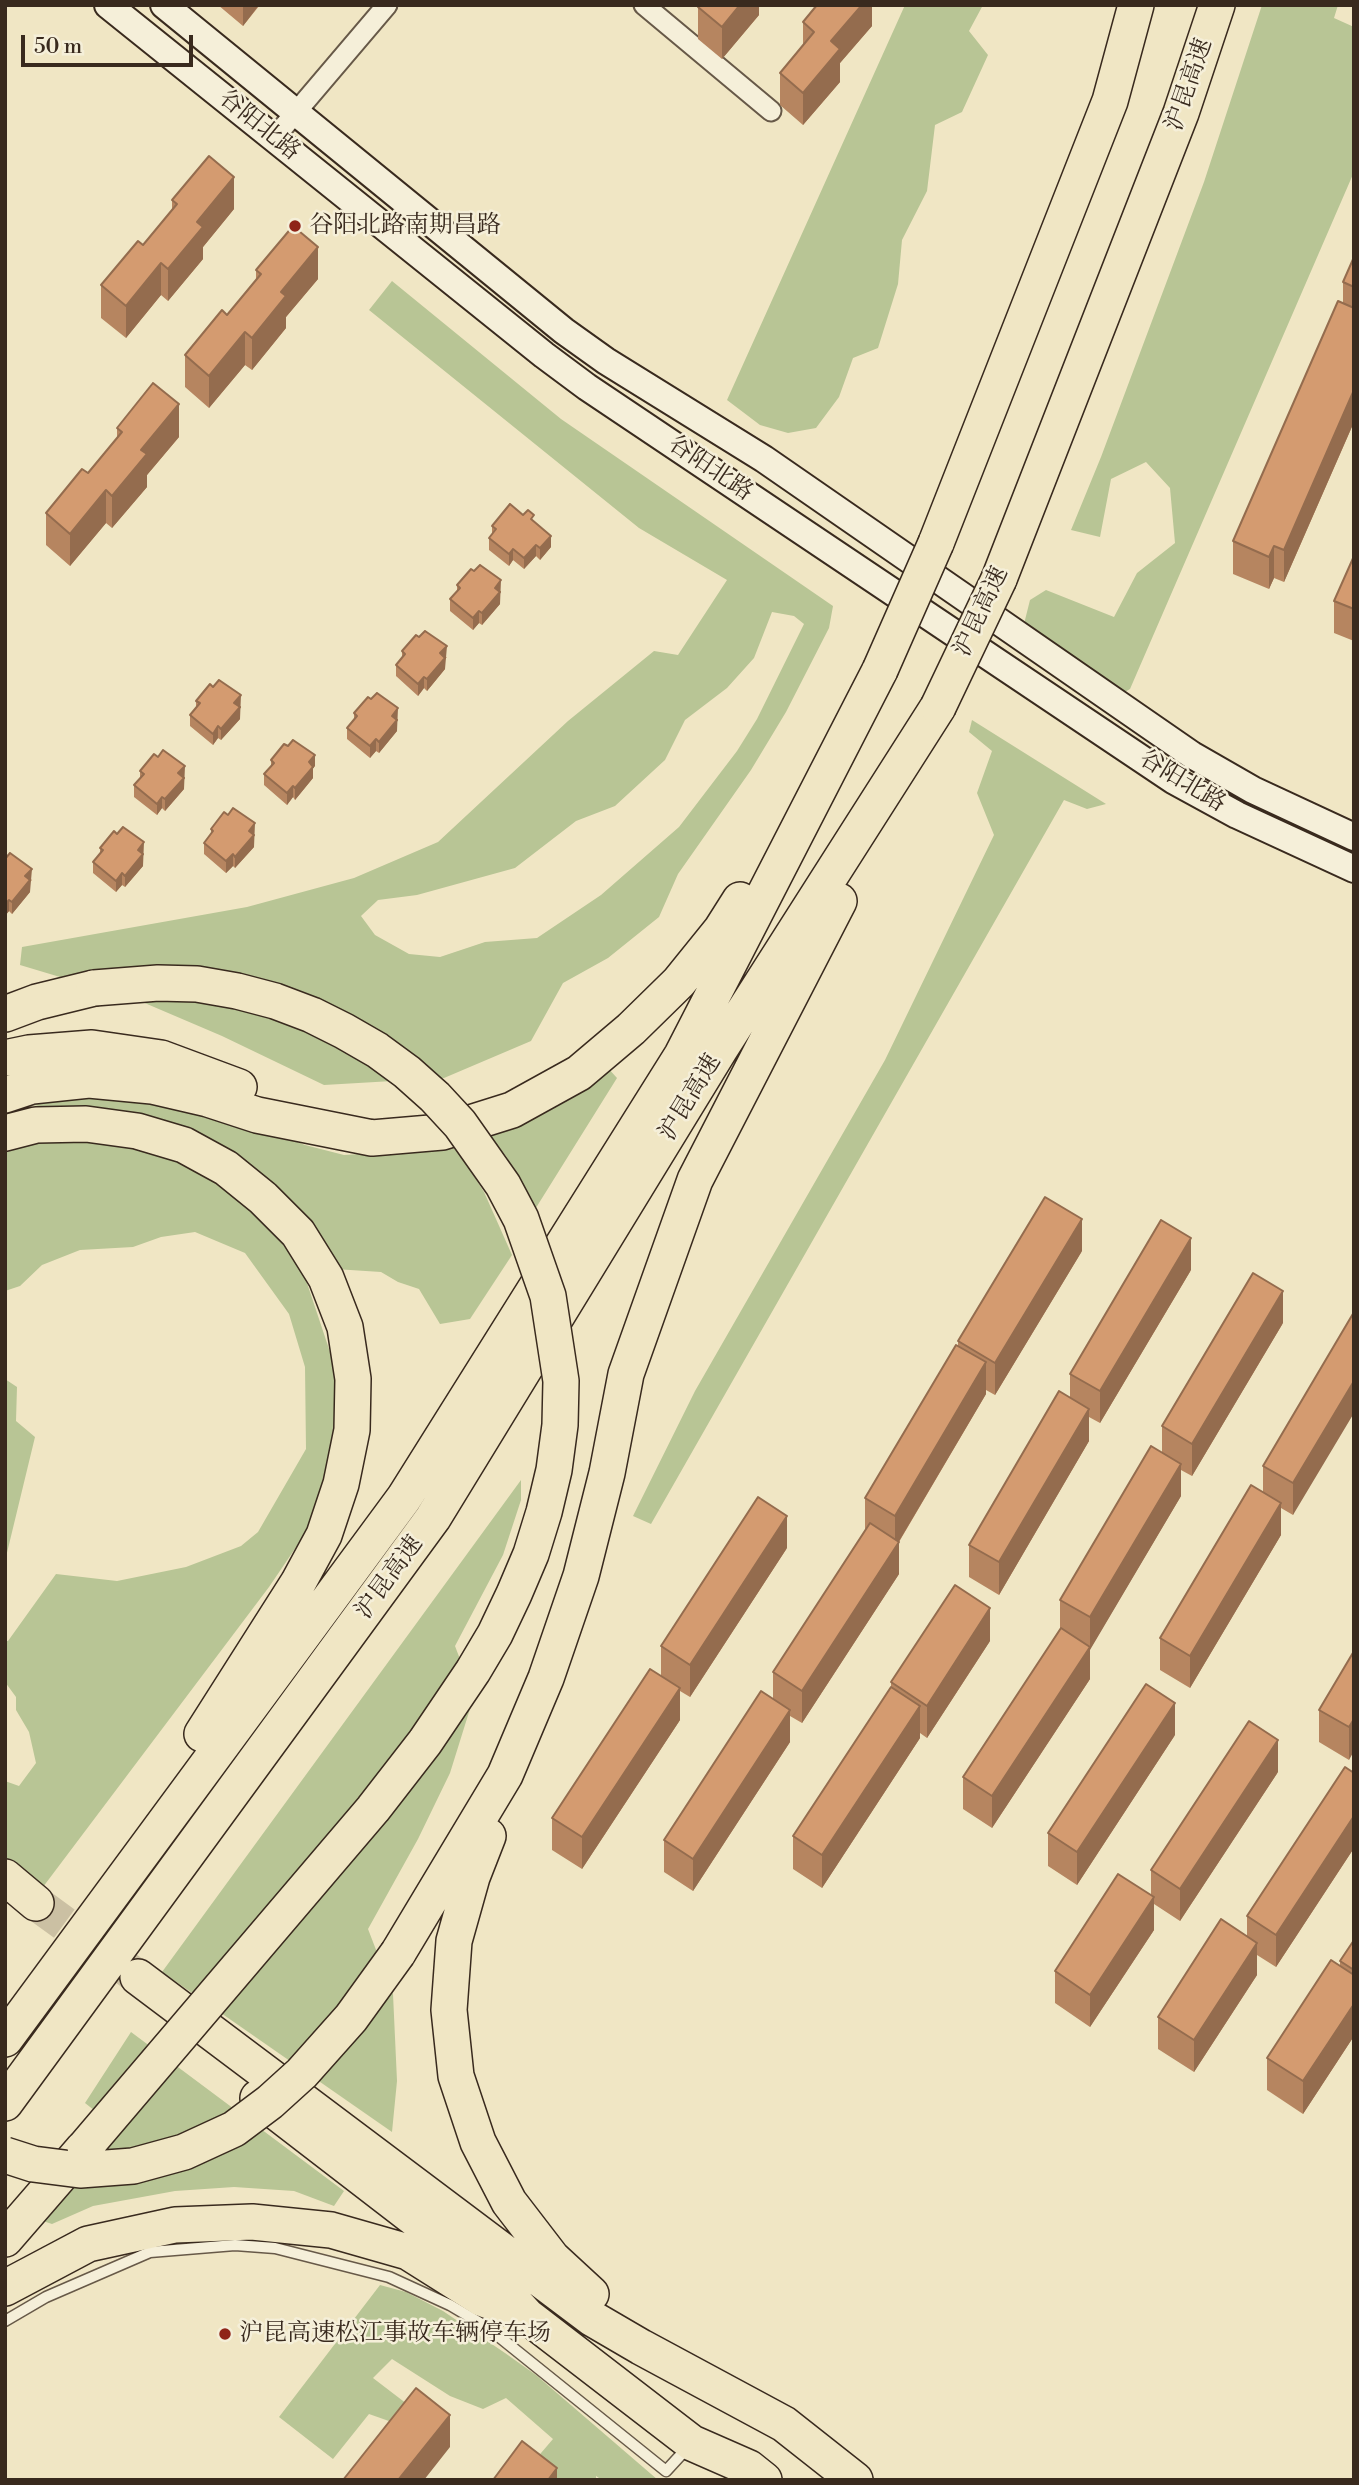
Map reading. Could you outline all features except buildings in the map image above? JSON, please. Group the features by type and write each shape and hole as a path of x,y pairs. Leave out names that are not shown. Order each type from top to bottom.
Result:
{"highway":[{"name":"沪昆高速","path":"5,2039 404,1498 681,1055 873,666 930,540 1110,101 1136,5"},
{"name":"沪昆高速","path":"5,2103 433,1518 720,1049 938,707 999,579 1181,113 1217,5"},
{"path":"5,1095 32,1086 89,1080 152,1086 208,1098 257,1115 372,1138 442,1132 512,1110 579,1073 631,1029 679,982 721,930 873,666"},
{"path":"5,2155 33,2164 80,2170 133,2166 184,2152 234,2129 302,2073 351,2018 398,1953 505,1775 546,1678 581,1576 607,1473 626,1374 695,1180 938,707"},
{"path":"5,1014 37,1002 94,988 158,983 197,984 275,1001 312,1015 377,1050 435,1097 460,1124 503,1185 521,1219 548,1296 561,1381 556,1459 544,1512 531,1554 514,1594 473,1671 425,1742 373,1809 5,2239"},
{"path":"5,1058 29,1053 92,1048 161,1058 267,1098 310,1125"},
{"path":"5,1133 36,1125 86,1124 137,1131 184,1145 226,1168 263,1198 298,1233 319,1267 345,1327 353,1379 352,1430 341,1484 324,1535 298,1583 233,1687 5,2027"},
{"path":"505,1775 497,1814 471,1877 454,1941 449,2010 456,2076 478,2142 509,2202 552,2258 604,2307 640,2347"},
{"path":"5,1877 22,1909"},
{"path":"764,2480 749,2468 691,2443 527,2316 493,2279 132,1986 593,2319 784,2424 855,2480"},
{"path":"5,2287 88,2244 176,2225 252,2222 331,2230 408,2252 481,2298 527,2316"}],"main road":[{"name":"谷阳北路","path":"108,5 544,355 598,394 1173,780 1237,815 1354,869"},
{"name":"谷阳北路","path":"164,5 295,114 606,362 764,460 1192,755 1252,790 1354,838"}],"street":[{"path":"274,138 387,5"},
{"path":"644,5 771,111"}],"lane":[{"path":"5,2321 68,2287 150,2252 235,2245 275,2248 389,2277 450,2305 487,2327 666,2471 691,2443"}],"green space":[{"path":"905,5 983,5 969,31 988,55 962,112 935,125 927,191 902,240 898,284 878,348 853,358 839,397 816,428 788,433 760,425 727,400"},
{"path":"1262,5 1338,5 1334,18 1354,27 1354,172 1130,689 1118,696 1021,636 1030,600 1046,590 1114,617 1137,573 1175,543 1170,488 1146,462 1111,479 1100,537 1071,530 1204,182"},
{"path":"392,281 561,419 833,606 829,628 786,712 751,770 678,874 659,917 608,958 563,983 531,1041 444,1078 324,1085 222,1036 140,1001 20,965 22,947 247,907 354,878 438,842 568,721 654,651 678,655 727,580 639,528 369,310","holes":["772,612 794,616 804,624 757,719 737,751 679,827 601,895 537,938 485,942 440,957 409,954 375,935 361,916 378,900 417,895 515,868 576,821 615,806 665,760 685,720 727,688 754,658"]},
{"path":"972,720 1106,804 1087,809 1064,800 651,1524 633,1516 695,1391 885,1060 994,835 977,793 992,751 969,732"},
{"path":"607,1067 617,1078 534,1211 506,1156 488,1134"},
{"path":"95,1089 238,1119 305,1145 344,1155 392,1152 443,1141 458,1151 484,1192 512,1255 470,1319 440,1324 419,1289 398,1282 381,1272 335,1269 288,1200 84,1112 10,1102"},
{"path":"51,1137 163,1150 224,1185 258,1212 302,1268 333,1361 338,1398 339,1444 307,1531 269,1587 43,1887 5,1858 5,1781 19,1786 36,1763 29,1732 16,1710 16,1697 5,1682 5,1641 8,1641 56,1574 117,1581 186,1567 241,1546 258,1532 306,1449 305,1367 289,1314 245,1253 195,1232 161,1237 133,1247 80,1250 42,1265 20,1286 5,1291 5,1145"},
{"path":"5,1379 17,1387 16,1421 35,1437 5,1561"},
{"path":"521,1480 521,1500 503,1555 455,1646 474,1696 450,1773 418,1839 368,1929 393,1994 397,2081 392,2132 162,1972"},
{"path":"131,2032 344,2191 334,2206 294,2191 234,2187 175,2191 93,2206 52,2224 40,2220 114,2126 85,2103"},
{"path":"380,2285 406,2292 443,2311 505,2353 536,2375 658,2480 602,2480 596,2476 596,2480 545,2480 529,2467 553,2439 506,2398 483,2409 450,2396 392,2359 373,2378 407,2404 403,2426 369,2414 333,2459 279,2417"}],"tunnel":[{"path":"36,1903 135,1975"}],"place":[{"name":"谷阳北路南期昌路","path":"295,226"},
{"name":"沪昆高速松江事故车辆停车场","path":"225,2334"}]}
